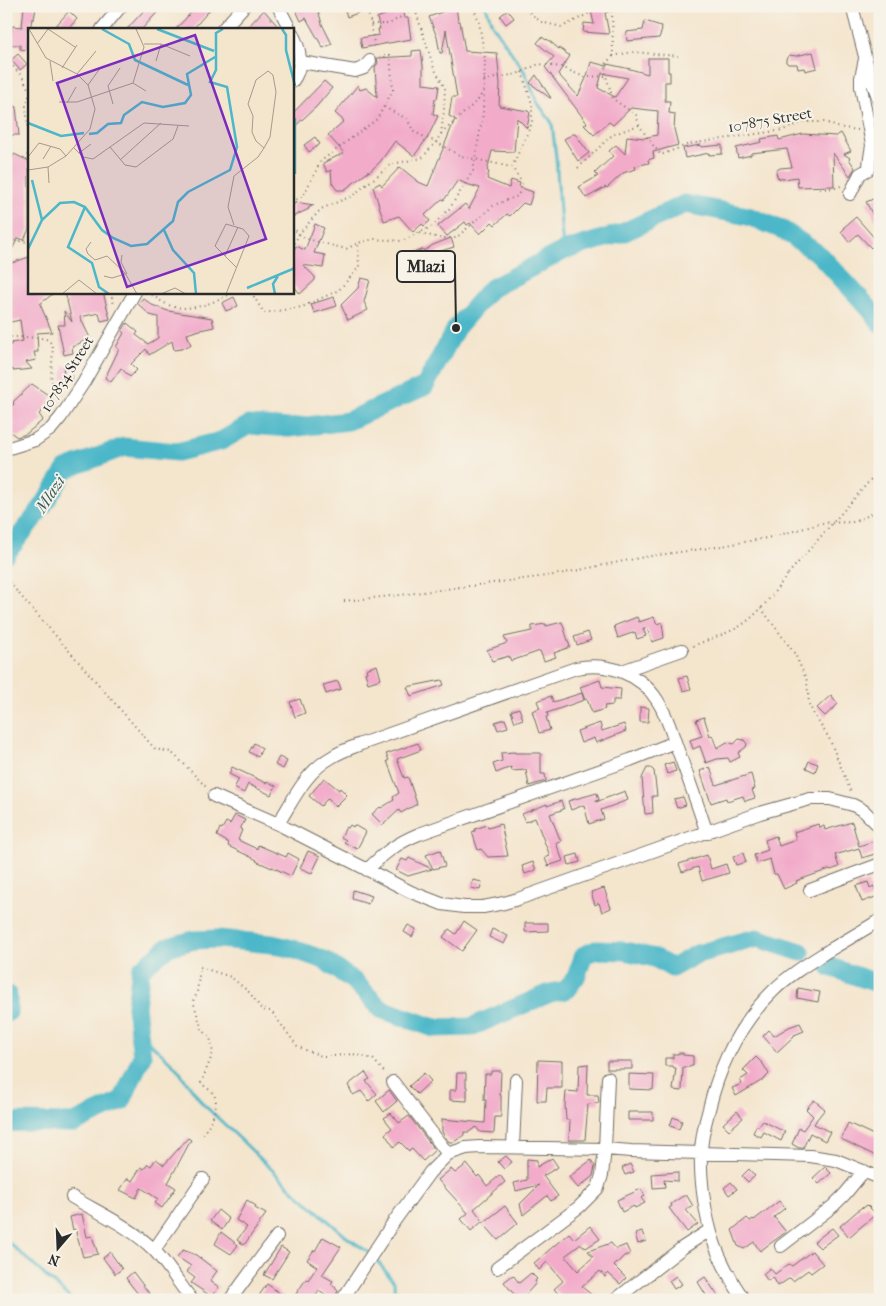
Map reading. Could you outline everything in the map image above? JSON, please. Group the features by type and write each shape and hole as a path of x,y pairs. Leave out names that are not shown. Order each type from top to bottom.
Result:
{"street":[{"path":"103,28 121,6"},
{"path":"223,28 244,6"},
{"path":"278,6 289,28"},
{"path":"852,6 865,59 875,77 880,102"},
{"path":"294,37 300,50 301,62 299,71 294,79"},
{"path":"850,194 860,174 869,169 872,145 861,87 865,59"},
{"path":"301,62 355,71 364,68 370,61"},
{"name":"107834 Street","path":"6,449 26,443 44,434 57,423 73,400 135,294"},
{"path":"622,671 682,650"},
{"path":"278,824 301,785 318,766 334,755 576,668 596,666 622,671 645,685 654,696 665,714 707,833"},
{"path":"367,870 383,854 403,840 630,760 675,742"},
{"path":"214,796 278,824 411,892 442,904 464,907 483,907 518,899 760,813 810,799 830,798 853,805 864,811 880,827"},
{"path":"810,890 880,864"},
{"path":"744,1300 728,1272 710,1230 705,1200 701,1153 705,1124 723,1063 748,1020 773,991 807,964 880,920"},
{"path":"497,1268 557,1224 592,1194 600,1182 605,1149 608,1078"},
{"path":"513,1148 516,1080"},
{"path":"393,1082 448,1154"},
{"path":"342,1300 395,1220 438,1162 448,1154 466,1148 605,1149 810,1156 836,1160 880,1178"},
{"path":"781,1246 833,1206 864,1171"},
{"path":"154,1250 203,1179"},
{"path":"72,1198 127,1229 154,1250 192,1300"},
{"path":"616,1300 682,1248 710,1230"},
{"path":"230,1300 277,1236"}],"path":[{"path":"294,201 303,196 320,160 376,119 393,90 390,55 376,58 371,24 366,6"},
{"path":"371,24 389,24 414,7 420,6"},
{"path":"294,229 307,239 346,249 358,243 374,239 402,241 431,227 450,208 473,171 483,114 485,59 479,22 474,6"},
{"path":"522,6 541,22 562,27 592,12 612,6 613,56"},
{"path":"414,7 434,68 445,88 441,134"},
{"path":"6,48 8,58 22,76 28,88"},
{"path":"484,80 517,74 539,64 561,67 584,77 606,76 605,64 613,56 633,52 678,56"},
{"path":"512,167 532,123 532,104 522,72"},
{"name":"107875 Street","path":"606,76 613,99 636,114 649,140 661,155 689,144 783,130 804,122 825,122 837,127 864,131"},
{"path":"294,245 321,208 352,196 392,164 422,158 441,134 478,100 485,89"},
{"path":"28,99 26,106 28,126"},
{"path":"384,106 407,119 414,132 461,156 512,167 522,183 518,196 494,205 456,238 439,238 420,232"},
{"path":"578,168 612,135 640,125"},
{"path":"869,169 880,184"},
{"path":"820,189 835,188 856,182"},
{"path":"6,237 9,240 28,242"},
{"path":"252,294 264,314 302,307 340,290 359,267 358,243"},
{"path":"151,294 174,307 190,308 217,301 230,294"},
{"path":"6,337 44,338 48,340 51,346 51,382 55,392 73,400"},
{"path":"682,650 736,628 754,616 788,574 880,469"},
{"path":"344,601 554,574 644,557 716,547 772,537 823,524 854,522 880,510"},
{"path":"6,579 155,749 171,752 214,796"},
{"path":"761,608 795,654 803,670 807,681 809,704 829,738 854,798 853,805"},
{"path":"203,1134 216,1104 213,1093 201,1083 213,1053 210,1037 202,1030 193,1001 197,993 200,967 231,977 250,993 262,1010 271,1012 298,1047 324,1056 353,1054 373,1059 393,1082"}],"building":[{"path":"24,6 34,6 36,8 34,19 32,19 30,28 28,28 28,45 26,50 20,49 20,45 9,45 8,34 11,34 12,26 22,27"},
{"path":"148,6 163,6 143,28 128,28"},
{"path":"197,6 213,6 194,28 177,28"},
{"path":"294,6 317,6 322,24 332,44 323,48 306,18 301,21"},
{"path":"344,6 356,6 358,13 347,17"},
{"path":"386,6 402,6 404,18 408,18 411,39 362,48 360,38 379,35 378,29 380,29 377,18 389,13"},
{"path":"446,6 456,6 465,51 497,53 500,84 499,106 528,111 530,113 527,128 517,118 514,152 492,151 487,171 489,172 487,179 509,188 511,180 520,183 519,187 533,192 529,205 523,203 510,216 507,214 495,225 492,222 480,234 470,223 467,225 465,222 447,236 438,226 465,204 469,209 480,188 458,180 444,200 442,199 425,215 430,221 424,226 422,224 413,232 399,216 384,221 373,187 380,183 382,186 400,167 416,181 428,186 455,119 449,116 452,97 457,97 446,30 442,53 440,53 437,37 429,17 447,10"},
{"path":"590,6 621,6 605,13 609,34 583,32 584,23 594,24"},
{"path":"264,10 279,28 247,28"},
{"path":"508,10 514,18 506,24 500,16"},
{"path":"69,11 77,19 69,28 54,28"},
{"path":"645,21 661,26 662,30 659,38 627,41 626,32 643,30"},
{"path":"542,37 570,56 558,74 578,96 591,62 648,74 648,58 668,58 670,82 665,82 665,101 670,101 669,113 675,114 674,129 678,145 653,152 654,158 648,160 649,163 635,166 636,169 623,173 607,188 586,198 579,187 598,176 595,173 613,156 609,151 616,145 625,154 627,136 644,138 657,135 658,111 631,108 613,125 609,122 594,135 584,125 587,123 545,67 554,57 537,43","holes":["602,73 628,78 615,97 598,88"]},
{"path":"421,50 423,84 439,86 433,114 438,116 428,137 414,156 395,141 380,162 369,172 368,170 368,172 344,190 337,190 332,183 331,170 327,172 323,163 344,153 328,135 344,121 335,113 358,85 360,90 366,88 377,97 375,67 378,63 377,58 412,56 412,51"},
{"path":"813,52 817,68 805,71 804,68 798,69 797,64 788,64 786,62 789,55 796,56"},
{"path":"18,54 27,64 20,70 11,60"},
{"path":"536,75 551,98 530,83"},
{"path":"324,81 332,88 317,106 294,127 294,112"},
{"path":"16,106 19,135 10,135 7,107"},
{"path":"841,133 851,151 844,154 850,158 855,168 850,176 833,153 834,186 798,187 797,177 778,178 777,170 792,167 787,149 751,153 751,155 738,158 736,148 762,142 761,139 778,136 779,140 803,134 836,136"},
{"path":"575,134 589,153 578,161 564,139"},
{"path":"315,137 320,144 309,152 304,145"},
{"path":"701,145 701,147 722,145 722,154 709,155 709,153 685,158 683,148"},
{"path":"14,154 28,161 28,231 24,240 18,238 6,261 6,173"},
{"path":"880,196 880,228 866,202"},
{"path":"294,204 314,205 294,216"},
{"path":"856,217 878,242 871,248 858,234 849,242 841,232"},
{"path":"315,224 324,228 314,253 325,255 323,268 303,265 315,277 315,280 300,294 294,286 294,250 296,246 305,250"},
{"path":"451,238 454,247 414,263 411,259 413,258 411,254 423,249 424,251 433,245"},
{"path":"28,257 28,294 52,294 40,304 52,332 37,333 38,352 34,352 36,360 26,362 32,369 6,371 6,346 23,341 20,320 6,323 6,265"},
{"path":"361,278 370,280 364,302 368,310 348,320 341,305 358,288"},
{"path":"65,294 104,294 110,319 101,321 99,313 80,317 90,338 72,347 73,353 64,355 58,325 65,325 64,311 72,322"},
{"path":"234,297 238,306 226,311 222,303"},
{"path":"334,297 337,306 314,313 311,304"},
{"path":"143,298 152,305 168,311 212,318 214,327 187,334 191,345 181,349 174,350 172,341 149,355 146,349 131,364 137,370 130,377 121,368 111,382 105,378 119,349 116,347 127,323 138,332 136,335 148,344 158,338 158,317 150,315 138,304"},
{"path":"64,366 73,367 71,381 62,380"},
{"path":"32,384 51,397 46,408 39,414 43,420 26,434 17,437 6,427 6,411"},
{"path":"637,617 639,622 654,617 657,624 662,622 664,638 652,642 647,628 643,629 646,636 637,639 635,632 618,638 614,626"},
{"path":"562,622 570,647 554,653 556,657 544,661 540,651 511,661 509,656 492,661 487,650 507,643 504,637 532,631 532,626 546,624 546,626"},
{"path":"588,632 591,640 577,645 574,637"},
{"path":"377,665 381,679 368,683 365,673 367,672 366,669"},
{"path":"687,676 691,689 683,691 679,678"},
{"path":"442,680 444,685 411,696 407,687"},
{"path":"600,680 602,687 621,689 620,700 613,700 613,705 604,706 605,709 592,713 580,687"},
{"path":"338,681 341,689 326,694 323,685"},
{"path":"582,693 584,700 547,713 548,716 546,717 550,730 539,733 532,711 540,708 537,701 551,696 553,702"},
{"path":"831,695 838,704 825,716 817,708"},
{"path":"300,699 305,713 295,717 290,702"},
{"path":"640,707 649,708 648,722 640,722"},
{"path":"519,708 523,719 515,722 511,711"},
{"path":"704,717 710,736 712,735 717,748 727,742 734,744 739,739 744,740 747,744 738,753 740,757 730,762 728,758 706,763 700,746 693,749 690,740 702,736 696,720"},
{"path":"505,719 508,727 498,730 495,722"},
{"path":"600,723 602,731 624,724 626,731 596,743 594,738 581,743 577,731"},
{"path":"254,743 262,748 258,757 249,752"},
{"path":"418,743 421,750 397,759 404,778 408,777 417,804 401,813 399,810 383,825 372,814 380,807 394,800 393,797 399,793 386,754"},
{"path":"501,753 541,753 541,774 545,774 546,781 529,786 526,770 512,771 511,767 496,773 493,764 502,761"},
{"path":"279,757 287,761 283,769 275,765"},
{"path":"809,761 818,764 815,772 806,768"},
{"path":"673,762 676,771 667,774 664,765"},
{"path":"232,767 276,786 271,795 248,784 244,793 234,788 239,779 229,774"},
{"path":"710,767 716,785 751,774 755,789 752,790 755,798 745,801 743,796 727,801 726,798 711,803 700,771"},
{"path":"647,768 651,768 654,771 657,796 652,796 653,813 645,814 642,778"},
{"path":"324,778 347,795 336,806 328,798 321,806 309,796"},
{"path":"625,791 628,800 601,810 604,819 589,824 584,805 571,810 568,801 597,793 599,800 596,802"},
{"path":"683,797 686,805 677,808 674,799"},
{"path":"561,801 564,809 550,814 561,842 556,843 563,861 548,866 545,858 550,856 535,818 525,822 522,814 547,804 547,806"},
{"path":"235,815 245,820 240,829 242,830 238,840 257,849 258,845 286,857 288,853 299,859 291,876 256,861 228,846 229,843 217,836 220,828 222,829 226,822 230,824"},
{"path":"852,822 859,846 874,841 878,853 862,858 859,848 835,855 839,867 796,881 797,883 784,889 777,874 774,874 770,859 757,863 754,855 768,850 765,840 776,836 779,846 796,840 794,832 818,824 819,827 824,826 825,830"},
{"path":"501,824 508,856 488,857 481,849 478,850 472,832 487,825 488,828"},
{"path":"350,825 353,827 354,825 366,832 357,849 344,842 346,840 341,837 346,827 348,828"},
{"path":"440,850 445,866 433,869 426,855"},
{"path":"308,851 320,856 312,873 300,868"},
{"path":"743,853 746,862 736,865 733,857"},
{"path":"578,854 580,862 569,865 567,857"},
{"path":"707,855 711,869 726,864 729,873 702,881 698,867 682,872 679,864"},
{"path":"409,858 432,869 408,876 396,870 402,859 407,861"},
{"path":"533,862 536,870 525,874 522,866"},
{"path":"473,880 482,882 480,890 471,888"},
{"path":"868,882 870,888 874,886 878,896 862,902 856,886"},
{"path":"604,888 611,908 602,912 599,903 595,905 591,892"},
{"path":"353,890 372,896 368,904 352,899"},
{"path":"464,921 477,930 462,951 443,937 449,929 456,934"},
{"path":"525,923 548,923 548,931 525,932"},
{"path":"408,925 416,929 412,937 404,932"},
{"path":"492,929 508,936 504,944 489,937"},
{"path":"798,988 820,992 818,1002 797,998"},
{"path":"800,1023 804,1031 794,1035 777,1052 763,1036 769,1030 774,1036"},
{"path":"673,1054 693,1056 693,1066 683,1067 682,1091 673,1090 676,1068 665,1066 665,1058 673,1058"},
{"path":"756,1057 769,1074 766,1078 736,1096 732,1088 742,1084 740,1080 748,1075 743,1070"},
{"path":"538,1060 562,1061 562,1088 547,1088 546,1101 537,1101"},
{"path":"607,1061 632,1061 632,1069 607,1069"},
{"path":"588,1064 587,1095 598,1095 599,1103 588,1104 585,1140 569,1140 570,1120 566,1120 566,1091 578,1092 579,1065"},
{"path":"491,1071 501,1071 501,1117 495,1117 494,1133 480,1132 476,1127 469,1132 464,1132 464,1135 454,1142 449,1142 442,1132 442,1119 485,1123 485,1074 491,1074"},
{"path":"365,1072 370,1079 366,1081 377,1094 369,1101 361,1091 353,1095 348,1085"},
{"path":"424,1073 431,1081 417,1094 409,1086"},
{"path":"457,1073 466,1073 467,1101 450,1100 450,1090 456,1090"},
{"path":"629,1074 654,1075 653,1090 629,1089"},
{"path":"389,1090 397,1101 384,1112 376,1101"},
{"path":"814,1100 825,1109 814,1124 830,1132 825,1141 810,1133 803,1148 799,1148 792,1144 799,1128 803,1130 813,1116 806,1109"},
{"path":"737,1111 743,1118 729,1130 723,1124"},
{"path":"628,1112 653,1112 653,1120 628,1120"},
{"path":"391,1113 399,1123 409,1116 435,1150 423,1161 412,1149 409,1151 400,1142 394,1147 385,1134 392,1128 384,1118"},
{"path":"673,1117 682,1121 679,1129 670,1126"},
{"path":"763,1121 785,1132 781,1141 764,1132 761,1137 753,1133 756,1126 759,1126"},
{"path":"848,1123 880,1138 880,1158 841,1139"},
{"path":"188,1138 191,1140 168,1183 176,1188 162,1208 155,1203 158,1199 141,1188 136,1198 120,1190 128,1178 132,1181 141,1167 144,1169 148,1164 151,1166 156,1159 164,1165"},
{"path":"506,1156 512,1162 504,1169 498,1162"},
{"path":"552,1158 558,1167 543,1176 558,1196 551,1201 547,1196 523,1215 520,1204 539,1185 516,1191 514,1183 527,1180 527,1159 537,1160 537,1167"},
{"path":"591,1160 595,1166 593,1176 578,1188 569,1177"},
{"path":"467,1164 487,1186 500,1175 505,1182 474,1209 483,1221 471,1231 461,1219 468,1213 438,1180 451,1169 455,1173"},
{"path":"630,1164 634,1172 625,1175 622,1168"},
{"path":"825,1167 831,1173 819,1184 813,1178"},
{"path":"749,1169 755,1176 748,1182 742,1176"},
{"path":"678,1172 678,1181 664,1180 665,1187 653,1188 652,1174"},
{"path":"731,1182 737,1189 729,1195 724,1188"},
{"path":"641,1189 645,1196 641,1198 645,1203 622,1212 617,1200"},
{"path":"683,1196 687,1196 693,1206 686,1210 698,1224 687,1232 669,1208 672,1206 671,1204"},
{"path":"247,1200 256,1206 255,1208 266,1214 244,1245 237,1240 247,1227 236,1220"},
{"path":"779,1201 785,1208 774,1217 786,1232 760,1251 754,1242 744,1249 738,1246 732,1230 747,1218 750,1221 754,1220"},
{"path":"867,1205 876,1214 849,1237 840,1226"},
{"path":"505,1206 518,1223 498,1240 483,1223"},
{"path":"218,1210 229,1219 222,1230 210,1221"},
{"path":"82,1214 87,1237 92,1236 98,1254 83,1257 70,1217"},
{"path":"590,1226 600,1239 586,1248 581,1244 565,1256 578,1271 593,1257 588,1251 611,1243 616,1249 626,1245 630,1254 624,1256 614,1266 626,1278 620,1284 608,1273 605,1277 600,1271 582,1287 596,1300 564,1300 554,1289 563,1281 547,1262 539,1270 534,1263 569,1233 574,1239"},
{"path":"832,1228 838,1235 820,1248 814,1242"},
{"path":"221,1232 238,1245 231,1254 215,1244"},
{"path":"642,1232 646,1241 638,1244 635,1234"},
{"path":"323,1237 341,1247 322,1275 333,1281 331,1284 338,1291 334,1299 319,1291 313,1300 292,1300 306,1279 308,1280 317,1267 307,1260"},
{"path":"281,1247 289,1252 272,1279 264,1275"},
{"path":"183,1250 196,1255 217,1271 210,1281 219,1287 212,1297 191,1283 195,1278 187,1272 191,1266 177,1257"},
{"path":"812,1251 823,1264 811,1273 808,1270 793,1281 790,1278 778,1286 773,1277 768,1281 763,1274 770,1268 775,1274 789,1264 792,1266"},
{"path":"110,1252 122,1269 115,1274 103,1258"},
{"path":"133,1272 154,1300 143,1300 131,1285 126,1278"},
{"path":"531,1273 537,1279 536,1283 521,1300 504,1282 513,1275 519,1283"},
{"path":"676,1276 682,1284 674,1289 669,1281"},
{"path":"705,1277 718,1296 713,1300 709,1300 698,1282"},
{"path":"267,1284 289,1300 256,1300"}],"waterway":[{"path":"486,6 492,24 524,71 537,102 552,123 563,251"},
{"name":"Mlazi","path":"6,554 43,506 66,469 124,447 177,452 221,441 249,425 290,428 348,421 425,386 456,328 490,289 563,251 622,233 685,204 748,216 783,230 820,255 869,308 880,323"},
{"path":"6,1124 12,1122 74,1123 122,1101 142,1056 136,1006 141,969 168,947 194,940 218,939 272,944 324,960 355,982 381,1009 434,1028 471,1027 550,993 566,990 576,977 584,955 596,950 625,951 655,958 672,968 697,954 757,938 801,952"},
{"path":"830,967 880,984"},
{"name":"Mlazi","path":"6,995 8,995 8,1012 6,1013"},
{"path":"139,1033 175,1066 203,1104 293,1190 349,1239 370,1253"},
{"path":"6,1240 72,1300"},
{"path":"374,1257 394,1282 395,1300"}],"place":[{"name":"Mlazi","path":"456,328"}]}
